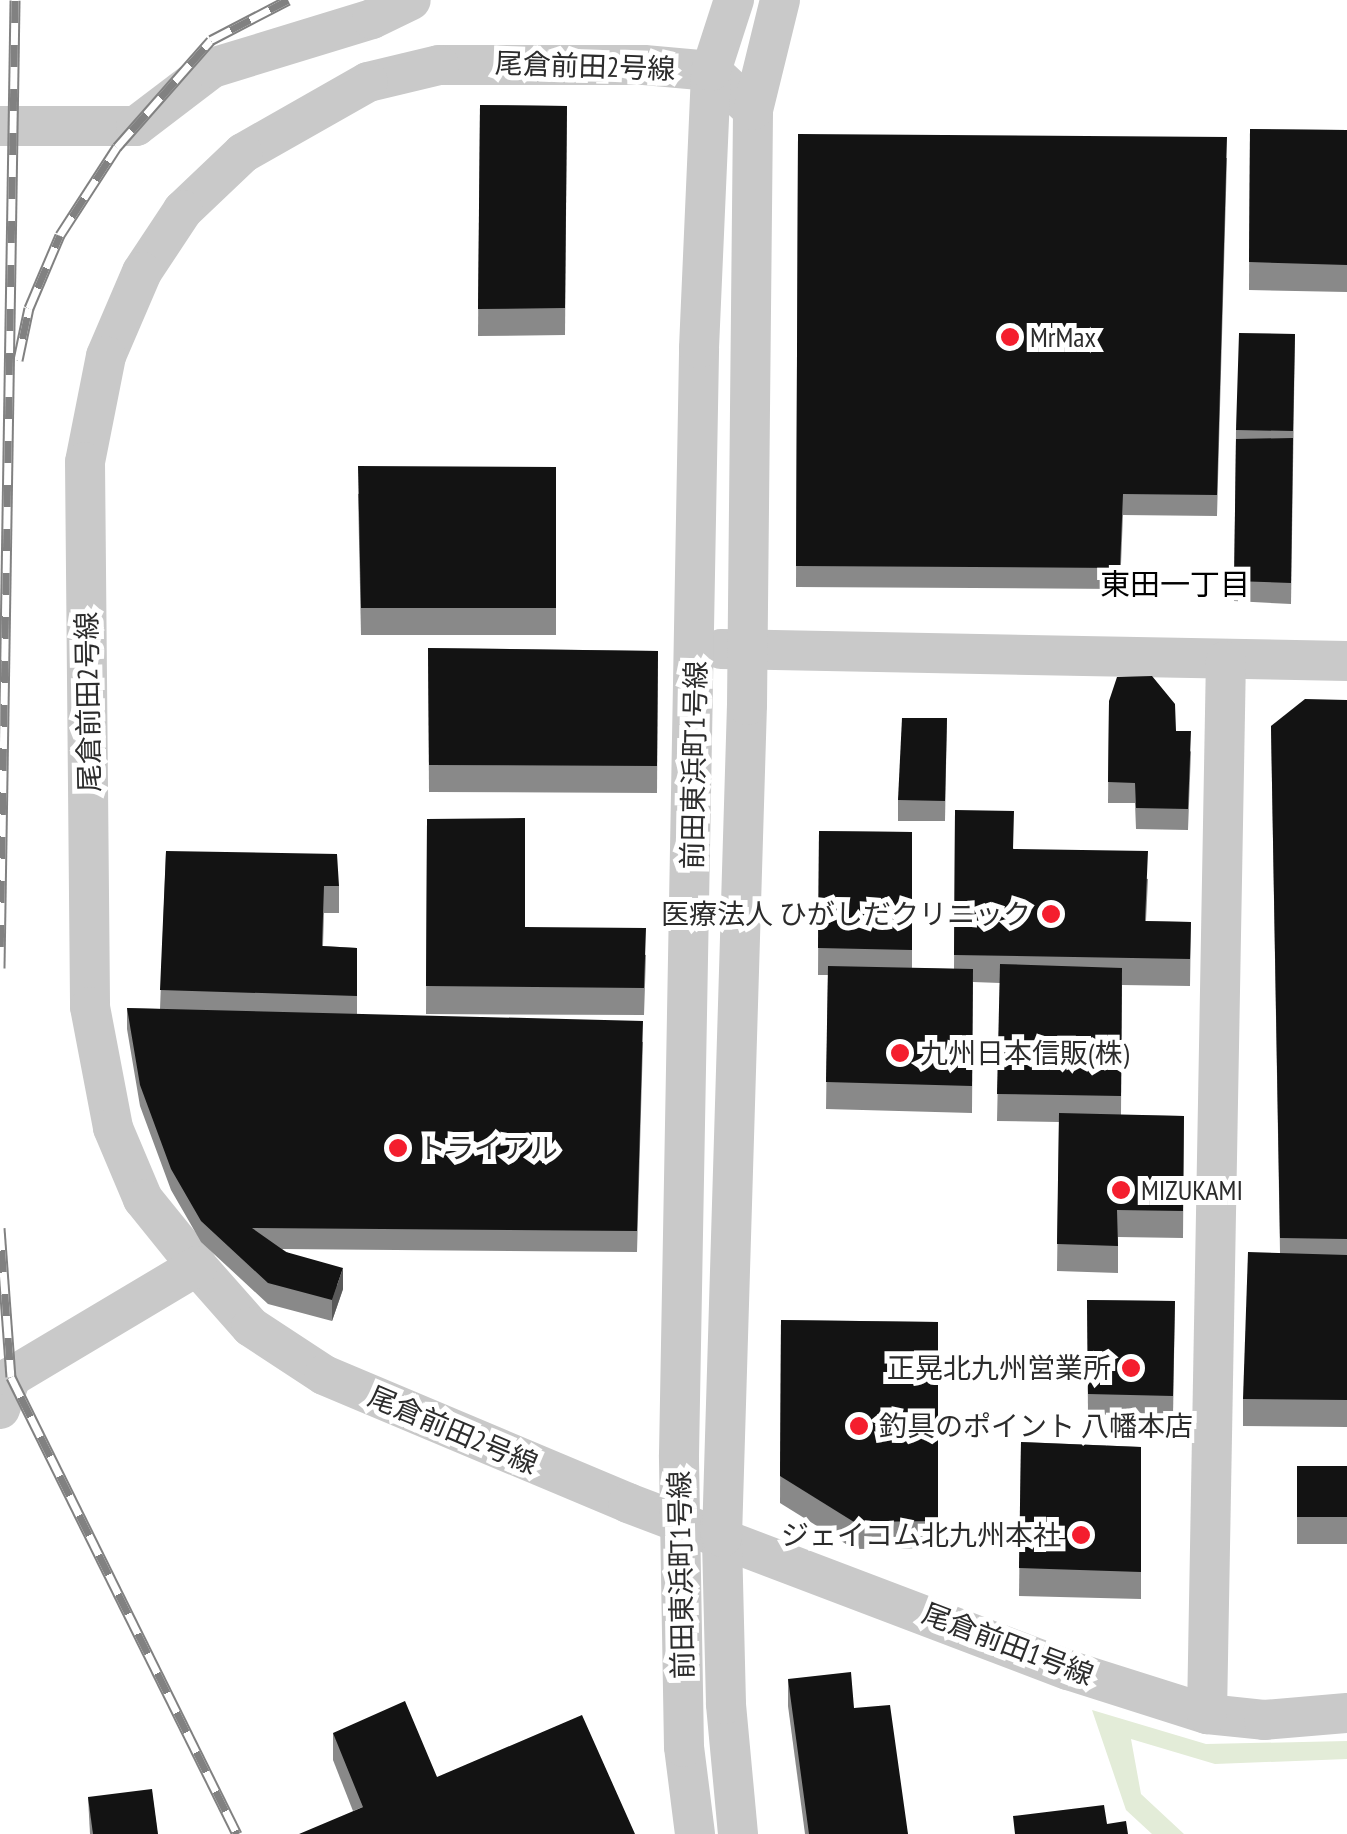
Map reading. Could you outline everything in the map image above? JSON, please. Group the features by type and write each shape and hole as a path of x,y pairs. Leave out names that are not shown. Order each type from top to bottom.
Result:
{"street":[{"path":"0,126 136,126 212,68 367,10 411,0"},
{"name":"前田東浜町1号線","path":"695,1834 684,1748 680,1518 696,649 711,72 734,0"},
{"name":"前田東浜町1号線","path":"738,1834 726,1704 722,1537 745,649 754,110 780,0"},
{"name":"尾倉前田2号線","path":"680,1518 610,1496 324,1376 251,1327 143,1199 113,1128 90,1008 86,462 106,356 128,306 183,210 243,153 368,82 439,65 526,61 711,72 754,110"},
{"path":"696,649 1347,661"},
{"path":"1206,1714 1226,660"},
{"path":"0,1409 11,1377 197,1266"},
{"name":"尾倉前田1号線","path":"680,1518 1068,1670 1206,1714 1264,1720 1347,1713"}],"green space":[{"path":"1092,1710 1206,1744 1347,1741 1347,1759 1215,1764 1131,1739 1141,1794 1184,1834 1152,1834 1126,1810"}],"building":[{"path":"480,105 567,106 565,308 478,309"},
{"path":"1250,129 1347,130 1347,265 1249,262"},
{"name":"MrMax","path":"798,134 1227,137 1217,495 1123,494 1120,568 796,566"},
{"path":"1239,333 1295,334 1293,431 1236,430"},
{"path":"1293,438 1291,583 1234,581 1236,439"},
{"path":"358,466 556,467 556,608 361,608"},
{"path":"428,648 658,651 657,766 429,765"},
{"path":"1152,676 1175,704 1176,731 1191,731 1188,809 1136,808 1135,783 1108,782 1109,701 1117,677"},
{"path":"1305,699 1347,700 1347,1239 1280,1238 1271,726"},
{"path":"902,718 947,718 945,801 898,800"},
{"name":"医療法人 ひがしだクリニック","path":"955,810 1014,811 1013,849 1148,851 1145,921 1191,922 1190,959 954,955"},
{"path":"525,818 525,927 646,928 644,988 426,986 427,819"},
{"path":"819,831 912,832 912,950 818,948"},
{"path":"166,851 337,854 339,886 324,886 322,946 357,948 357,996 160,990"},
{"path":"1000,964 1122,968 1121,1096 997,1094"},
{"name":"九州日本信販(株)","path":"828,966 973,969 972,1086 826,1082"},
{"name":"トライアル","path":"127,1008 643,1021 637,1231 252,1228 286,1252 343,1268 332,1300 268,1283 201,1221 171,1169 140,1085"},
{"name":"MIZUKAMI","path":"1059,1113 1184,1116 1183,1211 1117,1210 1118,1246 1057,1244"},
{"path":"1248,1252 1347,1255 1347,1400 1243,1399"},
{"name":"正晃北九州営業所","path":"1087,1300 1175,1301 1173,1396 1088,1394"},
{"name":"釣具のポイント 八幡本店","path":"781,1320 938,1322 938,1521 854,1522 780,1476"},
{"name":"ジェイコム北九州本社","path":"1021,1442 1141,1447 1141,1572 1019,1568"},
{"path":"1297,1466 1347,1466 1347,1517 1297,1517"},
{"path":"851,1672 854,1708 890,1705 908,1834 809,1834 788,1679"},
{"path":"405,1701 437,1777 582,1715 635,1834 299,1834 363,1807 333,1733"},
{"path":"152,1789 158,1834 93,1834 88,1797"},
{"path":"1104,1805 1107,1824 1126,1821 1128,1834 1015,1834 1013,1816"}],"railway":[{"path":"0,968 15,0"},
{"path":"18,360 29,308 60,235 117,147 211,40 288,0"},
{"path":"0,1228 11,1377 237,1834"}],"place":[{"name":"MrMax","path":"1010,337"},
{"name":"医療法人 ひがしだクリニック","path":"1051,914"},
{"name":"九州日本信販(株)","path":"900,1053"},
{"name":"トライアル","path":"398,1148"},
{"name":"MIZUKAMI","path":"1121,1190"},
{"name":"正晃北九州営業所","path":"1131,1368"},
{"name":"釣具のポイント 八幡本店","path":"859,1426"},
{"name":"ジェイコム北九州本社","path":"1081,1535"}],"district":[{"name":"東田一丁目","path":"1175,584"}]}
